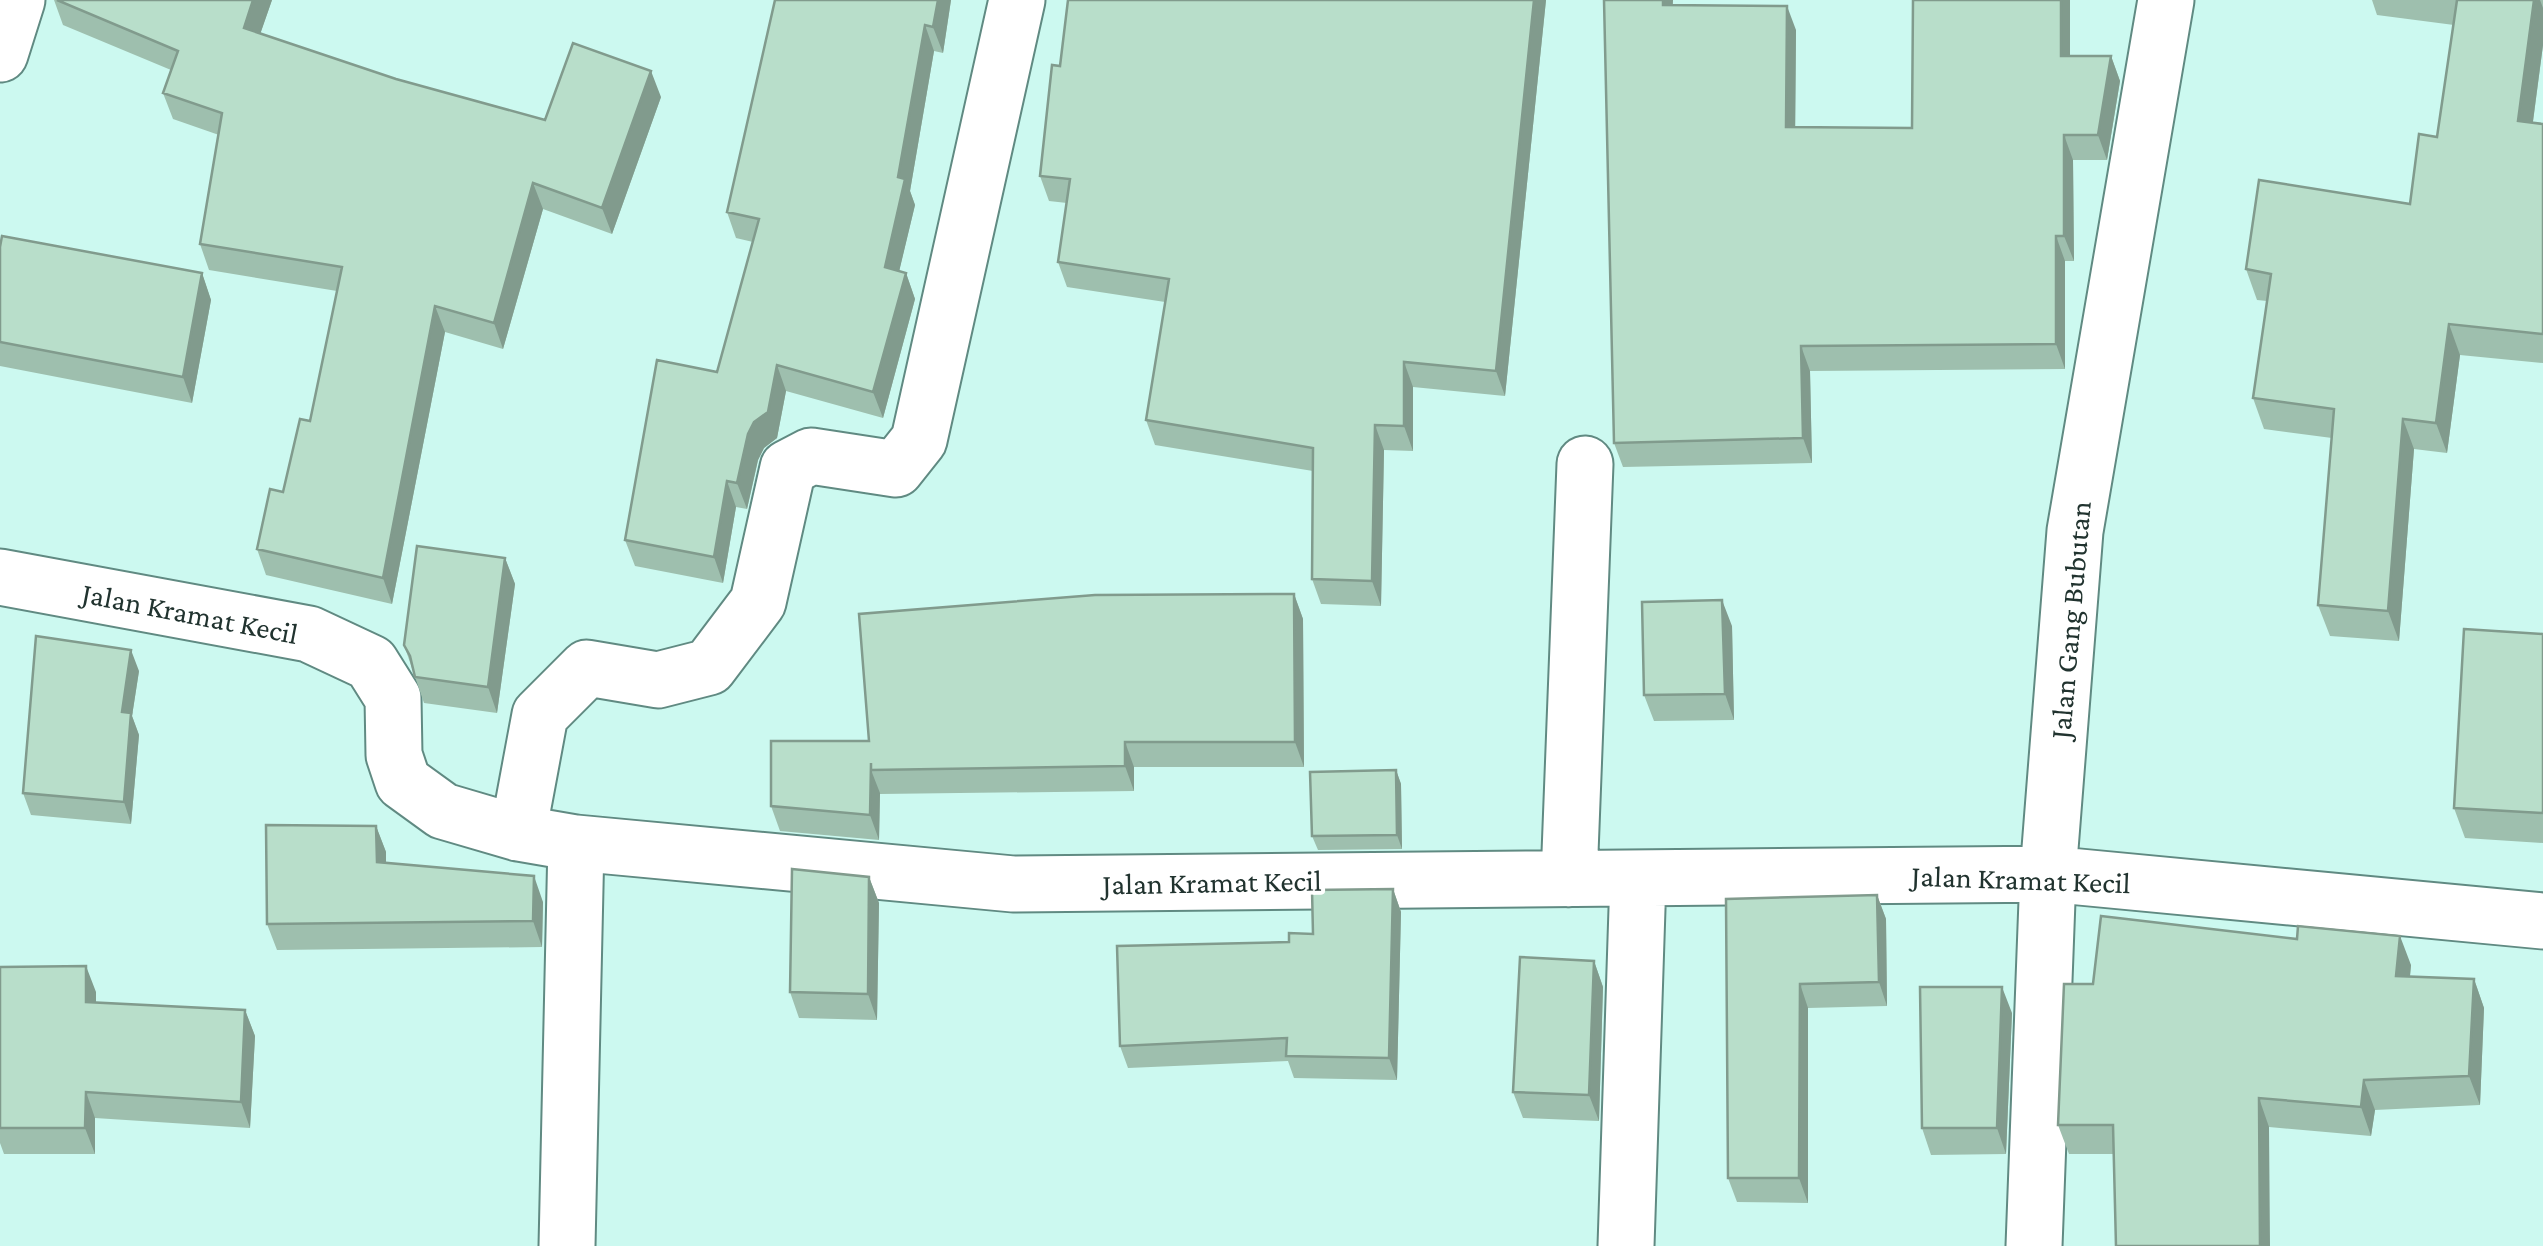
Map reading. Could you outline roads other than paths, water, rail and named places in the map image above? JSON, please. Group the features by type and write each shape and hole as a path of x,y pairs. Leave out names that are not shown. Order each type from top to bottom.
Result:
{"street":[{"path":"0,54 17,0"},
{"path":"518,832 540,715 587,668 658,680 709,667 758,602 788,468 811,456 896,469 918,440 1018,0"},
{"name":"Jalan Gang Bubutan","path":"2034,1246 2048,874 2075,532 2166,0"},
{"path":"1569,879 1585,464"},
{"name":"Jalan Kramat Kecil","path":"0,577 308,634 371,662 393,698 394,755 403,782 442,810 518,832 576,843 1013,884 2048,874 2543,921"},
{"path":"567,1246 576,843"},
{"path":"1626,1246 1638,878"}]}
